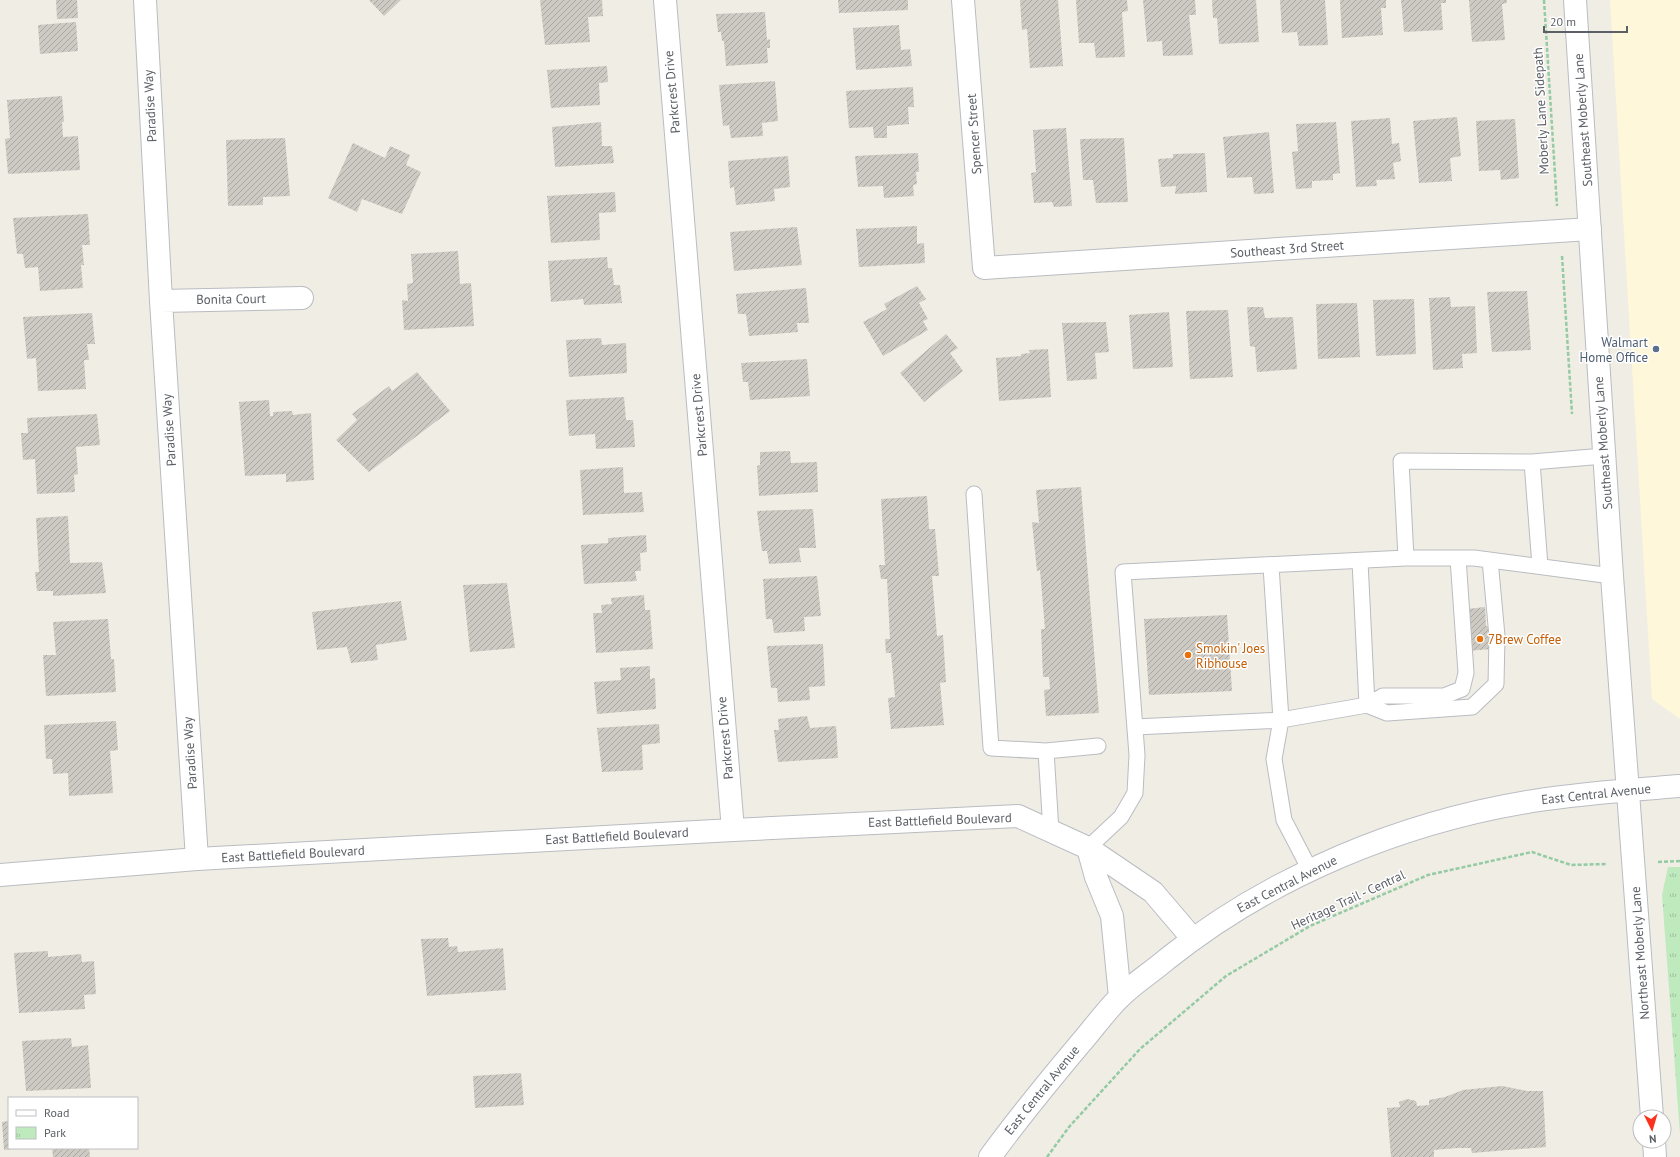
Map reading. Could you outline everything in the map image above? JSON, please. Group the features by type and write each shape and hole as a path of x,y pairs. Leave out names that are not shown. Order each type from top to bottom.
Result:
{"street":[{"name":"Paradise Way","path":"145,0 161,301 197,859"},
{"name":"Parkcrest Drive","path":"665,0 733,830"},
{"name":"Spencer Street","path":"964,0 984,268"},
{"name":"Southeast Moberly Lane","path":"1575,0 1612,576 1629,790"},
{"name":"Southeast 3rd Street","path":"984,268 1590,229"},
{"name":"Bonita Court","path":"161,301 302,298"},
{"name":"East Central Avenue","path":"990,1157 1026,1107 1120,997 1193,939 1236,909 1310,870 1410,830 1532,801 1680,786"},
{"name":"Northeast Moberly Lane","path":"1629,790 1651,1109"},
{"name":"East Battlefield Boulevard","path":"0,875 197,859 1018,816 1088,848 1153,892 1193,939"},
{"path":"1088,848 1096,877 1112,916 1120,997"}],"lane":[{"path":"1406,558 1401,461 1532,462 1604,456"},
{"path":"1532,462 1540,566"},
{"path":"974,494 991,748 1046,751 1098,746"},
{"path":"1088,848 1121,818 1135,793 1137,755 1123,572 1271,566 1406,558 1458,558 1490,560 1612,576"},
{"path":"1135,727 1281,720 1367,706 1382,696 1444,696 1462,689 1466,673 1458,558"},
{"path":"1367,706 1387,713 1472,707 1496,684 1497,636 1490,560"},
{"path":"1360,561 1367,706"},
{"path":"1271,566 1281,720 1274,759 1284,820 1310,870"},
{"path":"1046,751 1051,831"}],"path":[{"name":"Moberly Lane Sidepath","path":"1544,0 1556,197"},
{"path":"1562,259 1572,414"},
{"name":"Heritage Trail - Central","path":"1047,1157 1069,1127 1140,1049 1226,976 1310,926 1428,875 1458,868 1532,852 1571,865 1594,864"},
{"path":"1670,862 1680,861"}],"shaded area":[{"name":"Walmart Home Office","path":"1610,0 1680,0 1680,719 1652,699"}],"green space":[{"path":"1668,867 1680,867 1680,1134 1662,895"}],"building":[{"path":"56,0 77,0 78,18 57,19"},
{"path":"369,0 401,0 384,16"},
{"path":"540,0 602,0 603,16 588,17 590,42 545,45"},
{"path":"838,0 908,0 908,10 839,13"},
{"path":"1020,0 1058,0 1063,66 1030,68 1027,29 1022,30"},
{"path":"1076,0 1127,0 1128,11 1122,12 1125,57 1096,58 1094,43 1079,43"},
{"path":"1143,0 1195,0 1196,15 1189,15 1193,55 1163,56 1162,41 1147,42"},
{"path":"1212,0 1256,0 1259,42 1219,44 1217,18 1213,18"},
{"path":"1280,0 1325,0 1328,45 1299,46 1297,32 1282,33"},
{"path":"1340,0 1386,0 1386,8 1381,8 1383,35 1342,38"},
{"path":"1401,0 1446,0 1446,3 1441,3 1443,30 1404,32"},
{"path":"1469,0 1507,0 1507,3 1502,4 1505,40 1472,42"},
{"path":"765,12 767,40 770,39 770,48 767,48 768,63 726,66 724,41 722,41 721,32 718,32 716,14"},
{"path":"76,22 78,51 40,54 38,25"},
{"path":"899,25 901,50 910,49 912,66 856,70 853,28"},
{"path":"607,66 608,82 599,83 600,105 551,108 547,70"},
{"path":"775,81 778,121 762,123 763,136 731,138 729,125 723,126 719,85"},
{"path":"913,87 914,107 908,107 909,124 887,126 887,138 874,138 873,127 849,128 846,91"},
{"path":"62,96 64,122 62,122 63,137 78,136 80,170 8,174 5,139 10,138 7,100"},
{"path":"1457,117 1461,156 1450,158 1452,181 1419,183 1413,121"},
{"path":"1390,118 1392,144 1399,143 1401,161 1393,163 1395,179 1376,180 1377,186 1356,187 1351,121"},
{"path":"1515,119 1519,178 1501,180 1500,170 1479,171 1476,121"},
{"path":"601,122 602,146 612,146 614,163 555,167 552,127"},
{"path":"1336,122 1340,173 1333,174 1333,180 1312,181 1312,188 1296,189 1292,152 1298,151 1296,124"},
{"path":"1066,128 1072,206 1054,207 1052,202 1034,203 1031,173 1036,172 1033,130"},
{"path":"1269,132 1274,193 1254,194 1252,177 1227,178 1223,137"},
{"path":"285,138 290,196 263,197 263,205 228,206 226,140"},
{"path":"1124,138 1128,202 1096,203 1093,180 1083,180 1080,139"},
{"path":"353,143 385,158 390,146 410,155 406,165 421,172 402,214 362,199 357,212 328,198"},
{"path":"918,153 919,172 916,172 917,184 913,185 914,196 884,198 883,186 858,187 855,156"},
{"path":"1205,153 1207,192 1175,194 1176,186 1161,187 1158,159 1173,158 1173,154"},
{"path":"788,156 790,187 774,189 775,201 736,205 734,187 730,188 728,161"},
{"path":"615,192 616,212 599,213 600,240 551,243 547,196"},
{"path":"88,214 90,245 82,245 84,265 81,265 83,288 40,291 38,267 25,268 23,254 17,254 13,218"},
{"path":"917,226 917,244 924,243 925,263 859,267 856,229"},
{"path":"797,227 802,265 734,271 730,232"},
{"path":"458,251 460,284 471,283 474,326 404,330 402,300 408,301 407,284 413,283 411,254"},
{"path":"607,257 608,268 612,268 614,285 620,285 622,303 584,305 583,299 551,302 548,261"},
{"path":"917,286 926,299 919,303 928,319 923,321 928,330 883,356 863,322 887,309 884,304"},
{"path":"806,288 809,323 797,323 798,332 749,336 746,314 738,314 736,294"},
{"path":"1527,291 1531,350 1492,352 1487,292"},
{"path":"1450,297 1451,307 1475,306 1477,353 1462,354 1463,368 1433,370 1429,298"},
{"path":"1414,299 1416,354 1376,356 1373,300"},
{"path":"1357,303 1360,357 1318,359 1316,304"},
{"path":"1247,307 1263,307 1265,318 1293,317 1297,369 1257,372 1255,347 1250,346"},
{"path":"1228,310 1233,377 1190,379 1186,311"},
{"path":"1169,312 1173,367 1133,369 1129,315"},
{"path":"92,313 95,344 87,344 89,360 84,360 86,389 38,391 36,358 27,359 23,317"},
{"path":"1106,322 1109,352 1095,353 1097,379 1067,381 1062,323"},
{"path":"946,334 958,348 950,353 963,371 924,402 900,373"},
{"path":"601,338 602,345 626,343 627,373 569,377 566,340"},
{"path":"1048,349 1051,397 999,401 996,358 1021,356 1021,354 1030,353 1029,350"},
{"path":"807,359 810,396 750,400 748,382 743,382 741,363"},
{"path":"417,372 450,411 369,472 336,440 357,420 352,414 389,386 392,391"},
{"path":"624,397 626,420 633,420 635,447 596,449 595,434 569,436 566,400"},
{"path":"269,400 270,416 273,416 273,412 292,411 293,415 311,413 314,480 286,482 286,474 245,476 239,402"},
{"path":"97,414 100,445 76,447 78,474 74,475 75,492 37,494 35,459 23,460 21,433 28,433 27,418"},
{"path":"790,451 791,463 817,462 818,492 759,496 757,466 760,465 760,452"},
{"path":"623,467 624,493 642,492 644,512 583,515 580,470"},
{"path":"1081,487 1099,713 1046,716 1044,690 1050,689 1049,677 1043,677 1041,629 1045,629 1040,570 1037,571 1032,522 1039,523 1036,490"},
{"path":"927,496 929,529 935,529 939,576 932,576 937,636 943,635 946,682 940,683 944,725 891,729 888,698 895,697 891,653 886,653 885,639 890,639 887,579 881,579 879,565 885,565 881,499"},
{"path":"813,509 816,548 799,548 801,562 769,564 767,551 762,551 757,511"},
{"path":"68,516 70,563 102,562 106,593 53,596 53,591 37,591 35,572 39,572 36,518"},
{"path":"646,535 647,552 640,553 641,571 635,571 637,581 584,584 581,545 608,543 608,538"},
{"path":"817,576 821,616 804,617 805,631 774,633 772,619 766,619 763,579"},
{"path":"507,583 515,648 470,652 463,585"},
{"path":"644,595 645,610 650,610 653,649 596,653 593,613 602,613 601,605 612,604 611,598"},
{"path":"401,601 407,640 376,645 378,660 351,663 347,647 317,650 312,612"},
{"path":"1485,607 1486,626 1490,626 1491,649 1467,651 1467,609"},
{"name":"Smokin' Joes Ribhouse","path":"1227,615 1232,691 1149,695 1144,619"},
{"path":"108,619 111,659 114,659 116,692 46,696 43,655 56,655 53,622"},
{"path":"823,644 825,686 809,687 810,700 778,702 777,688 771,688 767,646"},
{"path":"650,666 650,679 655,678 656,709 597,714 594,682 621,680 620,668"},
{"path":"807,716 810,728 836,726 838,758 778,762 774,730 779,730 778,719"},
{"path":"116,721 118,750 110,751 113,793 69,796 68,773 53,774 52,759 46,759 44,725"},
{"path":"659,724 660,743 642,745 643,770 602,772 597,728"},
{"path":"448,938 449,947 457,946 458,952 503,948 506,990 427,996 421,939"},
{"path":"48,951 48,957 81,954 82,962 94,961 96,994 84,995 85,1009 19,1013 14,953"},
{"path":"71,1038 72,1047 88,1045 91,1088 26,1091 22,1041"},
{"path":"521,1073 524,1105 475,1108 473,1076"},
{"path":"1502,1086 1527,1091 1543,1091 1546,1147 1472,1153 1471,1148 1457,1148 1434,1150 1434,1157 1391,1157 1387,1108 1400,1107 1399,1102 1407,1099 1416,1101 1417,1106 1429,1105 1429,1100 1445,1097 1463,1090"},
{"path":"8,1121 8,1149 12,1149 4,1150 2,1122"},
{"path":"52,1149 89,1149 90,1157 53,1157"}],"place":[{"name":"Walmart Home Office","path":"1656,349"},
{"name":"7Brew Coffee","path":"1480,639"},
{"name":"Smokin' Joes Ribhouse","path":"1188,655"}]}
